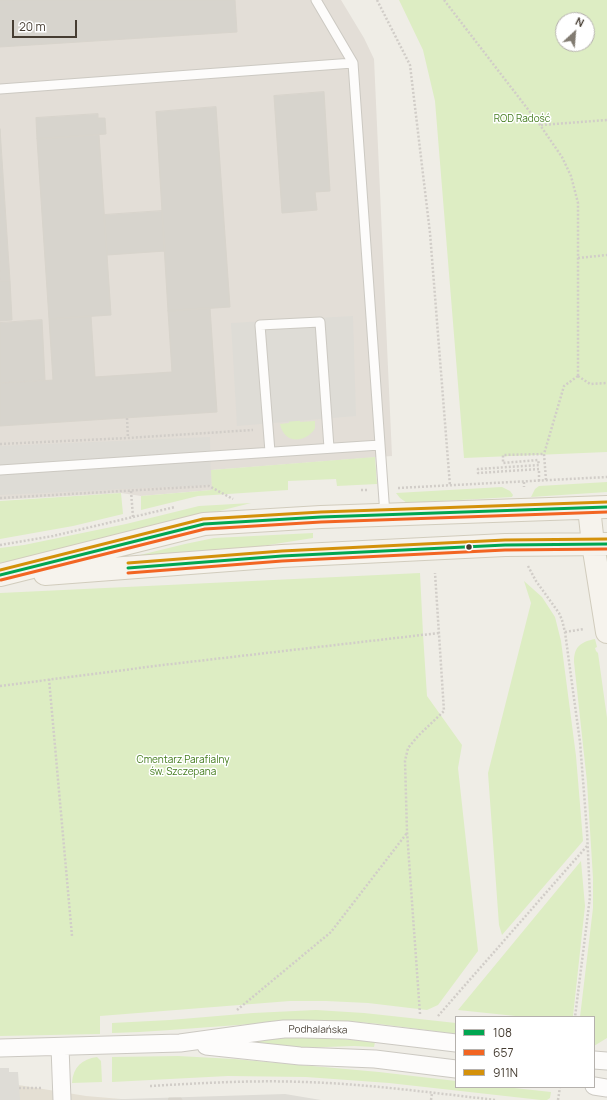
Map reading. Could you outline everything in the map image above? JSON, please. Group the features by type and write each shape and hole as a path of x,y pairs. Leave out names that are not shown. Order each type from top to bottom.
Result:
{"street":[{"path":"0,576 204,524 321,516 598,507 600,544 597,630"},
{"path":"0,576 282,556 505,545 600,544"},
{"name":"Podhalańska","path":"0,1048 180,1043 267,1031 302,1029 347,1030 455,1043"},
{"name":"Podhalańska","path":"180,1043 300,1056 368,1059 455,1069"},
{"path":"60,1047 62,1100"},
{"path":"595,1060 607,1061"},
{"path":"595,1086 607,1088"}],"lane":[{"path":"316,0 352,63 385,515"},
{"path":"0,89 352,63"},
{"path":"270,452 260,326 320,322 329,448"},
{"path":"0,470 380,445"}],"path":[{"path":"377,0 410,65 430,233 450,486"},
{"path":"444,0 540,125 562,157 571,176 578,203 578,376"},
{"path":"540,125 607,120"},
{"path":"578,258 607,255"},
{"path":"578,376 590,384 607,383"},
{"path":"546,480 544,454 564,386 578,376"},
{"path":"127,418 128,438"},
{"path":"0,444 128,438 268,428"},
{"path":"539,481 538,470 478,473 478,469 538,465 538,460 503,463 503,455 544,454"},
{"path":"383,489 607,477"},
{"path":"0,498 209,486 233,499"},
{"path":"131,491 133,517"},
{"path":"420,1014 407,832 405,761 408,748 418,736 444,711 435,573"},
{"path":"532,575 562,620 565,632 580,742 588,846 590,898 575,1016"},
{"path":"565,632 597,630"},
{"path":"0,686 439,633"},
{"path":"49,679 72,936"},
{"path":"236,1010 331,932 407,832"},
{"path":"438,1016 588,846"},
{"path":"150,1086 238,1081 324,1082 496,1100"},
{"path":"19,1088 44,1088"},
{"path":"558,1100 560,1088"},
{"path":"431,1100 432,1093"}],"shaded area":[{"path":"0,0 341,0 364,38 374,59 392,456 212,470 212,490 141,496 121,493 0,500"},
{"path":"353,316 356,416 237,426 231,323"},
{"path":"210,437 211,485 0,495 0,446"},
{"path":"0,1068 9,1068 9,1072 18,1072 20,1100 0,1100"},
{"path":"0,1082 86,1096 133,1100 0,1100"},
{"path":"285,1094 321,1100 93,1100"}],"green space":[{"name":"ROD Radość","path":"399,0 607,0 607,452 464,458 435,101 423,50"},
{"path":"285,348 295,348 300,422 315,421 315,428 313,431 304,438 299,439 287,436 280,424 289,423"},
{"path":"375,457 377,484 337,486 336,479 288,481 288,490 198,496 141,510 141,496 212,490 211,470"},
{"path":"607,482 607,492 531,497 535,489 539,486"},
{"path":"502,487 510,491 513,495 512,497 407,503 396,493"},
{"path":"121,493 123,514 73,526 0,539 0,501"},
{"path":"251,503 44,555 0,563 0,548 24,545 126,524 199,506"},
{"path":"313,533 313,538 243,549 141,558 140,555 214,538"},
{"name":"Cmentarz Parafialny św. Szczepana","path":"420,573 427,696 462,745 458,768 478,951 438,1005 427,1010 368,1003 290,1001 100,1016 100,1034 0,1036 0,593"},
{"path":"524,581 542,597 555,617 561,641 576,756 583,841 502,935 499,925 488,773 531,603"},
{"path":"595,639 597,647 595,648 598,653 607,718 607,1038 595,1045 595,1016 580,1016 593,908 593,878 587,782 574,657 577,648 582,643"},
{"path":"581,861 585,906 573,1016 515,1016 458,1010"},
{"path":"316,1010 364,1013 455,1023 455,1034 346,1021 303,1021 112,1033 112,1023"},
{"path":"286,1037 331,1038 375,1042 374,1047 354,1046 299,1048 240,1041"},
{"path":"178,1056 234,1059 379,1072 455,1081 455,1088 514,1088 551,1092 550,1098 547,1100 541,1100 389,1083 306,1077 228,1076 112,1082 112,1057"},
{"path":"97,1057 101,1061 102,1082 72,1083 76,1068 83,1062"}],"building":[{"path":"0,0 235,0 237,32 0,47"},
{"path":"324,92 330,191 315,192 317,210 282,213 274,96"},
{"path":"216,107 230,307 168,311 156,112"},
{"path":"98,114 98,118 105,118 106,134 37,139 36,118"},
{"path":"0,129 10,281 0,281"},
{"path":"99,135 111,315 49,319 37,139"},
{"path":"162,211 165,251 107,255 104,215"},
{"path":"0,281 10,281 12,320 0,321"},
{"path":"210,308 217,412 0,426 0,383 53,380 49,319 91,316 95,377 172,372 168,311"},
{"path":"42,320 45,380 0,383 0,323"},
{"path":"169,1098 181,1098 182,1100 169,1100"}],"transit line":[{"name":"911N","path":"0,570 203,519 321,512 607,502"},
{"name":"108","path":"0,575 204,524 321,517 607,507"},
{"name":"657","path":"1,580 205,529 321,522 607,512"},
{"name":"911N","path":"128,563 282,551 505,540 607,539"},
{"name":"108","path":"128,568 282,556 505,545 607,544"},
{"name":"657","path":"128,573 282,561 505,550 607,549"}]}
